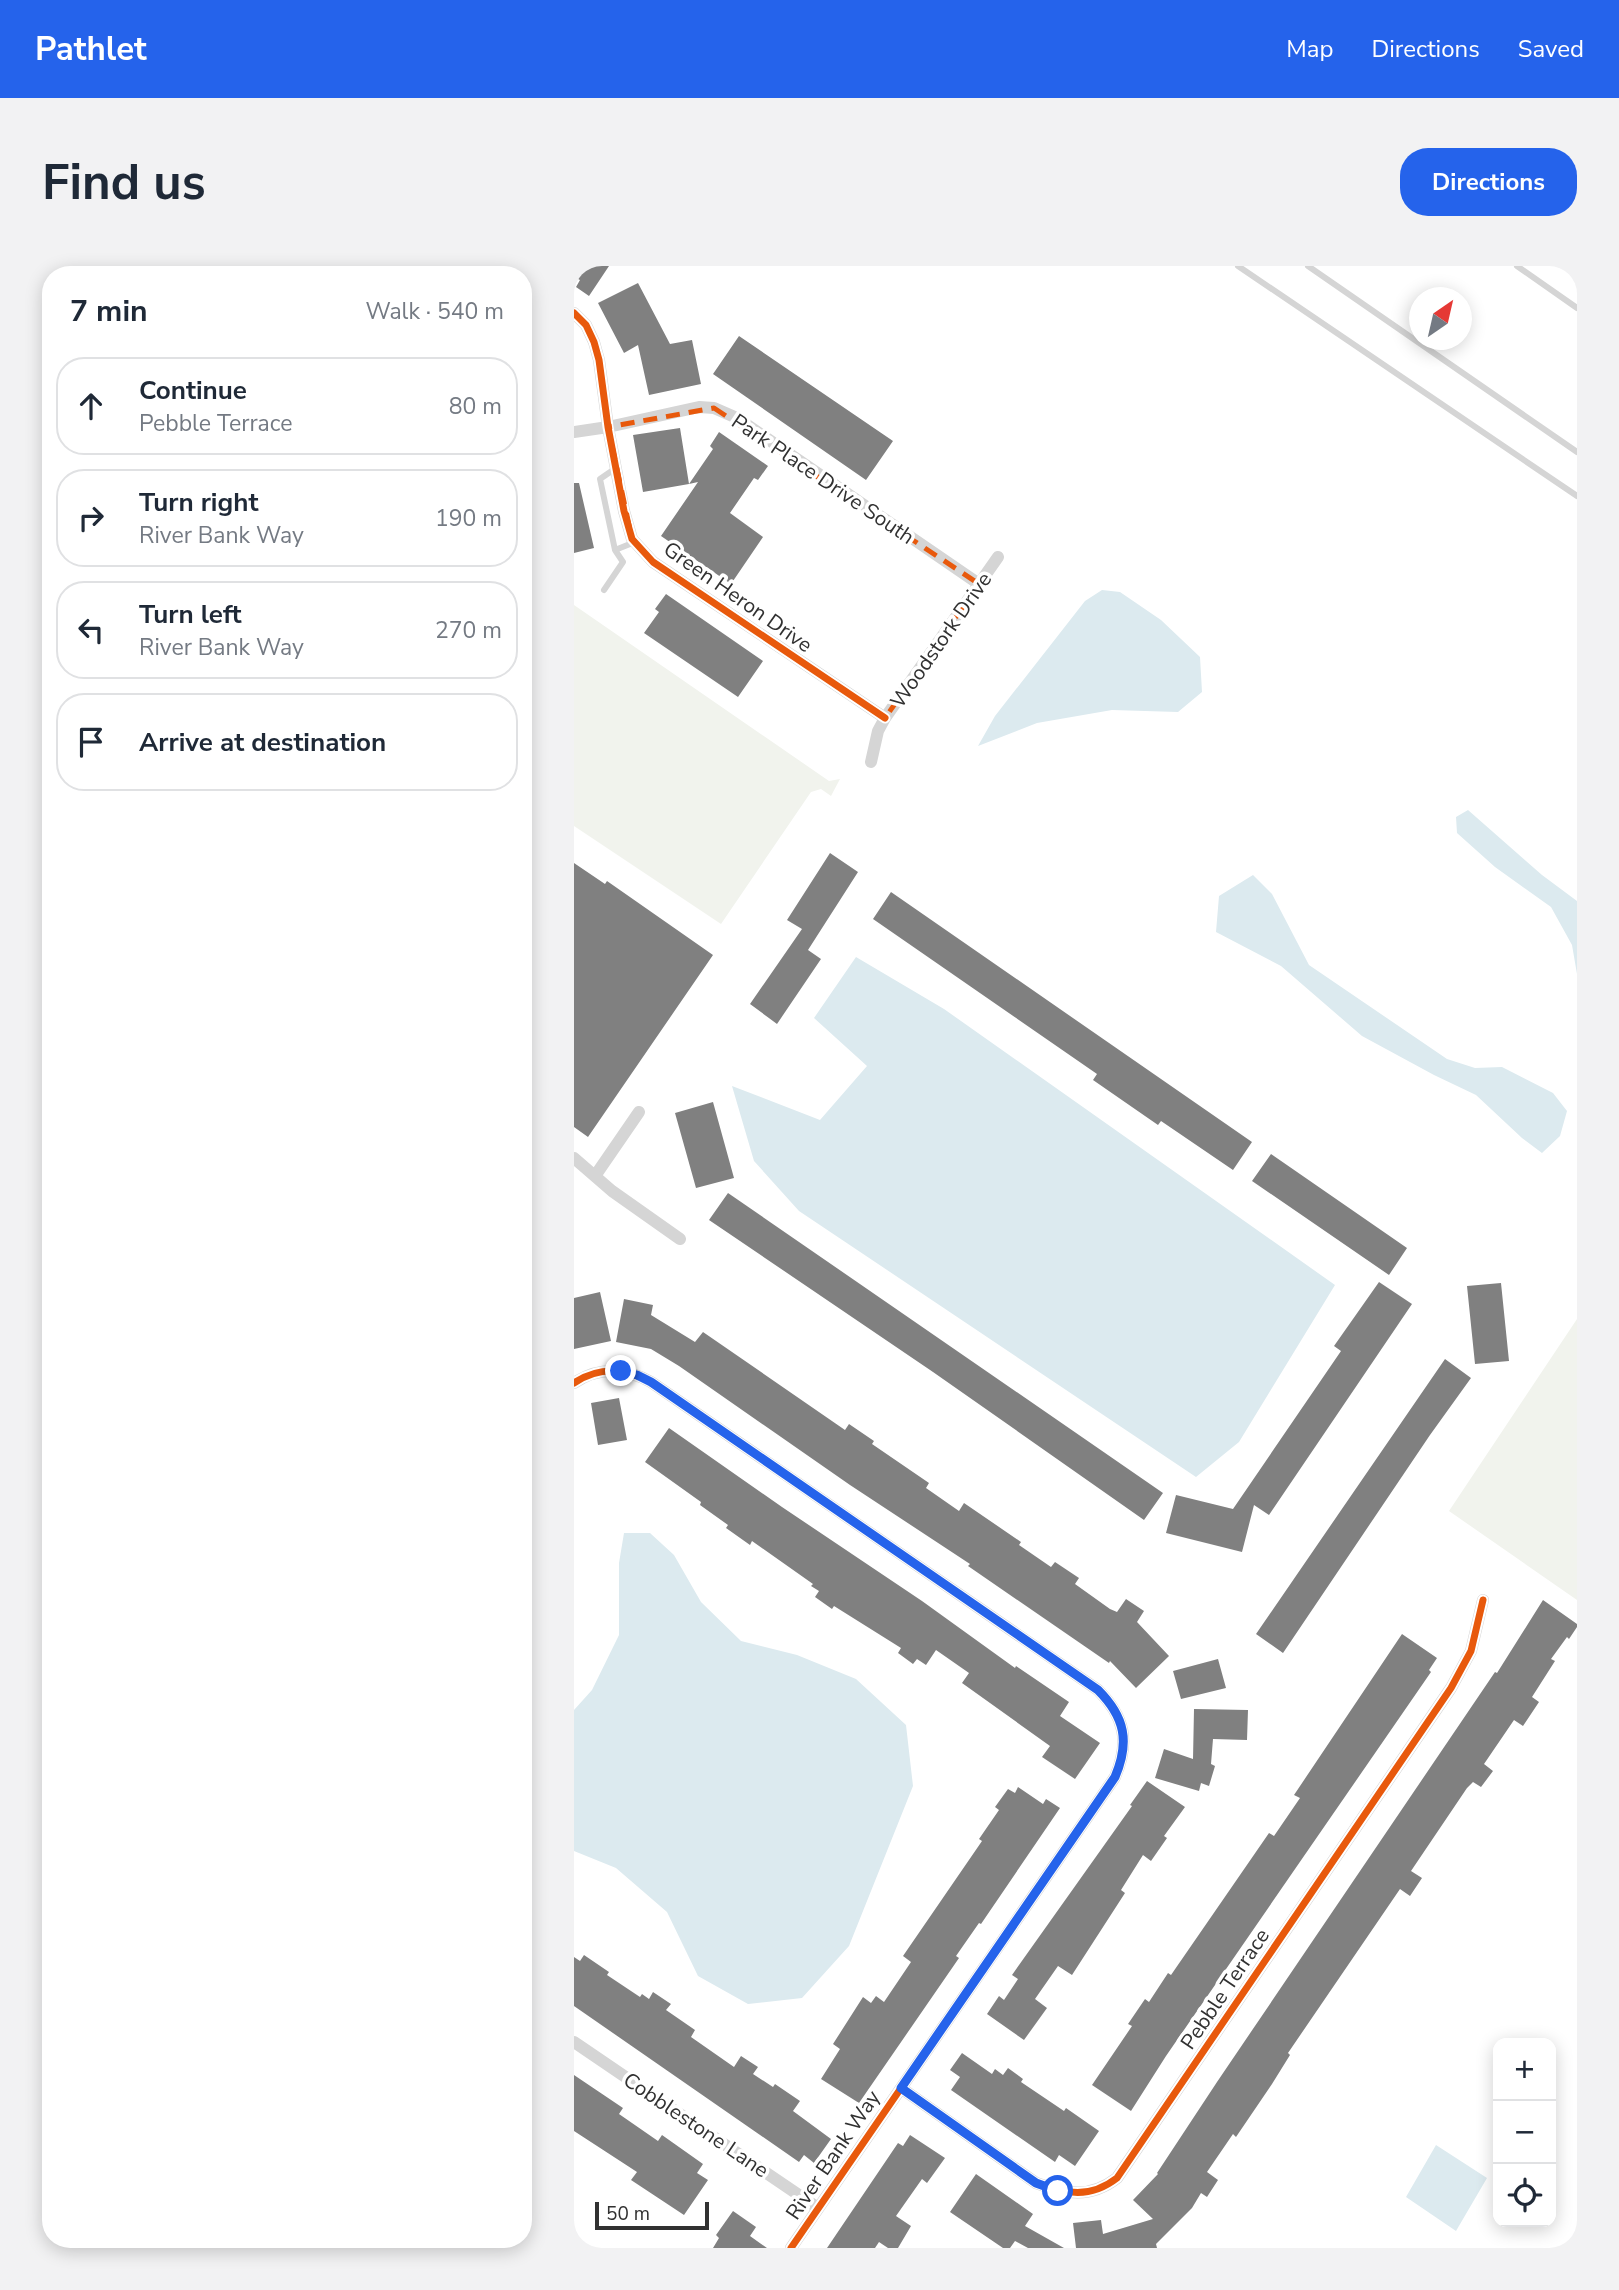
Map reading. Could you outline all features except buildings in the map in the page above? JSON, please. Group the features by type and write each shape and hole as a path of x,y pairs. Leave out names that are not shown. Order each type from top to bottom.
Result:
{"street":[{"name":"Green Heron Drive","path":"574,313 586,325 599,360 608,427 624,510 635,542 653,562 885,719"},
{"name":"Park Place Drive South","path":"574,432 699,407 714,408 726,413 979,584"},
{"name":"Woodstork Drive","path":"871,762 878,731 885,719 998,557"},
{"path":"595,1176 639,1112"},
{"path":"574,1158 612,1191 680,1239"},
{"name":"River Bank Way","path":"574,1382 604,1370 637,1375 651,1382 1098,1690 1110,1702 1123,1731 1124,1749 1115,1777 791,2248"},
{"name":"Pebble Terrace","path":"901,2088 1036,2183 1077,2194 1105,2187 1117,2178 1451,1688 1471,1651 1483,1600"},
{"name":"Cobblestone Lane","path":"574,2042 818,2208"}],"lane":[{"path":"1238,266 1577,496"},
{"path":"1308,266 1577,452"},
{"path":"1517,266 1577,308"},
{"path":"604,590 623,562 615,551 600,479 616,468"},
{"path":"615,551 635,542"}],"highlighted area":[{"path":"714,408 979,584 885,718 653,562 632,539 608,427"}],"shaded area":[{"path":"1102,590 1120,592 1161,620 1200,657 1202,692 1178,712 1112,710 1037,723 978,746 995,716 1085,601"},
{"path":"574,605 829,781 840,779 831,796 821,789 811,792 721,924 574,826"},
{"path":"1468,810 1542,875 1577,901 1577,974 1572,945 1551,907 1495,867 1457,833 1456,817"},
{"path":"1253,875 1272,894 1309,965 1447,1059 1475,1068 1502,1067 1553,1093 1567,1111 1560,1136 1542,1153 1476,1095 1362,1036 1281,966 1216,932 1219,896"},
{"path":"856,957 944,1009 1335,1285 1239,1442 1196,1477 799,1211 754,1161 732,1086 820,1120 867,1066 814,1018"},
{"path":"1577,1319 1577,1600 1449,1511"},
{"path":"624,1533 650,1533 674,1555 701,1602 741,1641 797,1655 856,1679 906,1725 913,1786 849,1946 802,1998 748,2004 698,1976 667,1912 616,1868 574,1851 574,1710 592,1690 619,1635 619,1563"},
{"path":"1436,2145 1487,2178 1456,2231 1406,2197"}],"cycle path":[{"path":"574,313 586,325 599,360 608,427 632,539 653,562 885,718"},
{"path":"574,1383 593,1374 612,1371 632,1374 651,1382 1098,1690 1114,1710 1122,1730 1122,1752 1115,1777 791,2248"},
{"path":"901,2088 1036,2183 1068,2192 1087,2192 1107,2185 1117,2178 1451,1688 1471,1651 1483,1600"}],"route":[{"path":"621,1371 651,1382 1098,1690 1110,1702 1118,1716 1123,1731 1124,1749 1115,1777 901,2088 1036,2183 1058,2191"}]}
